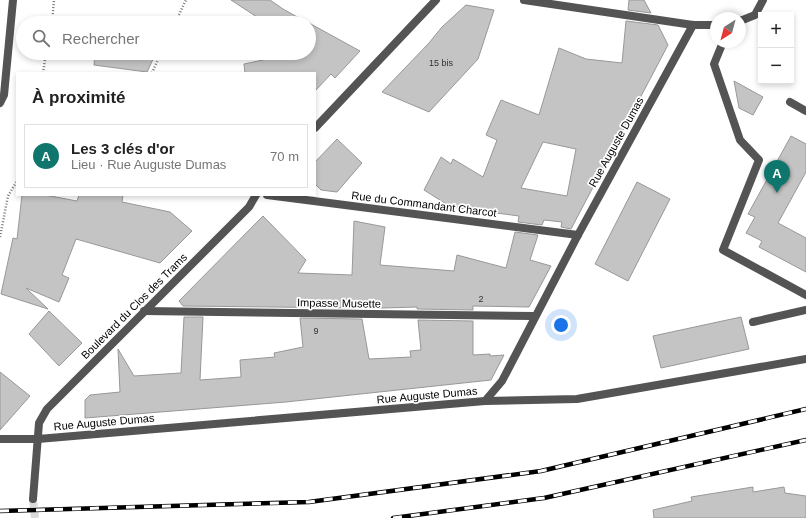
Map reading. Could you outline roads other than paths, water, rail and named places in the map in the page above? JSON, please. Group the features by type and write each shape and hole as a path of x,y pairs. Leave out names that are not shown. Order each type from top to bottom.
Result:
{"street":[{"path":"0,103 4,95 13,0"},
{"path":"316,127 436,0"},
{"path":"524,0 693,25 710,25"},
{"path":"746,19 755,15 763,0"},
{"name":"Rue Auguste Dumas","path":"0,439 38,439 486,401 502,381 534,316 693,25"},
{"path":"721,48 714,64 740,140 759,160 723,250 806,295"},
{"path":"790,102 806,111"},
{"name":"Boulevard du Clos des Trams","path":"34,499 39,423 47,409 249,207 255,196"},
{"name":"Rue du Commandant Charcot","path":"275,196 578,235"},
{"path":"753,322 806,310"},
{"name":"Impasse Musette","path":"144,311 534,316"},
{"path":"486,401 577,399 806,359"}],"tunnel":[{"path":"33,499 35,518"}],"railway":[{"path":"0,511 309,502 541,471 806,409"},
{"path":"393,518 544,498 806,440"}],"place":[{"name":"Les 3 clés d'or","path":"777,193"}]}
